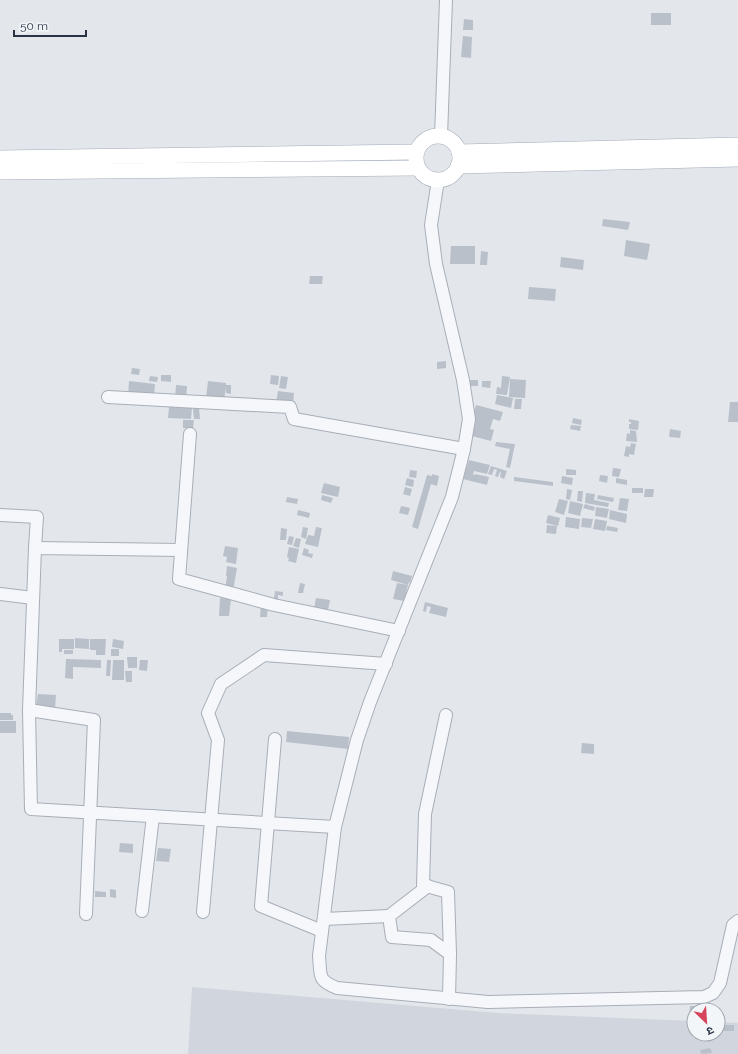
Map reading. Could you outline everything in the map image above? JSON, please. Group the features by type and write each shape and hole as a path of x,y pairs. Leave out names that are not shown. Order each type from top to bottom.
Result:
{"main road":[{"path":"441,136 452,140 456,146 459,159 455,172 449,177 438,180 428,178 417,168 415,160 416,152 419,145 431,137 441,136"},
{"path":"459,159 738,145"},
{"path":"0,158 416,152"},
{"path":"459,159 738,159"},
{"path":"0,172 417,168"}],"street":[{"path":"441,136 446,0"},
{"path":"438,180 431,225 436,264 463,380 470,419 452,497 400,631 370,702 357,740 336,827 319,956 321,976 325,983 337,988 488,1002 704,997 713,993 720,983 733,925 738,921"},
{"path":"108,397 290,407 294,419 464,449"},
{"path":"190,434 179,579 274,605 400,631"},
{"path":"0,514 37,517 29,710 31,809 336,827"},
{"path":"35,548 181,550"},
{"path":"0,594 33,598"},
{"path":"203,912 218,740 208,713 221,684 264,655 386,664"},
{"path":"29,710 94,720 89,812 86,914"},
{"path":"446,715 426,814 423,885 448,892 450,954 449,999"},
{"path":"275,739 261,906 322,931"},
{"path":"142,911 153,816"},
{"path":"324,919 389,916 428,886"},
{"path":"389,916 392,936 431,940 450,954"}],"shaded area":[{"path":"192,987 498,1013 686,1021 686,1042 726,1042 726,1022 738,1023 738,1054 188,1054"}],"building":[{"path":"651,13 671,13 671,25 651,25"},
{"path":"464,19 473,20 473,30 463,30"},
{"path":"463,36 472,37 471,58 461,57"},
{"path":"603,219 630,222 628,230 602,226"},
{"path":"626,240 650,244 647,260 624,256"},
{"path":"451,246 475,246 475,264 450,264"},
{"path":"481,251 488,252 487,265 480,265"},
{"path":"561,257 584,260 583,270 560,267"},
{"path":"310,276 323,276 322,284 309,284"},
{"path":"529,287 556,289 555,301 528,299"},
{"path":"446,361 446,368 437,369 437,362"},
{"path":"132,368 140,369 139,375 131,374"},
{"path":"161,375 171,375 171,382 161,381"},
{"path":"271,375 279,376 278,385 270,384"},
{"path":"150,376 158,377 157,382 149,381"},
{"path":"281,376 288,377 286,389 279,388"},
{"path":"502,376 510,377 507,395 496,394 497,387 501,388"},
{"path":"510,379 526,380 525,398 509,397"},
{"path":"469,380 478,380 478,386 469,386"},
{"path":"129,381 155,384 154,398 128,395"},
{"path":"208,381 231,385 231,394 226,393 226,387 224,400 206,398"},
{"path":"482,381 491,381 490,388 482,387"},
{"path":"176,385 187,386 186,399 175,399"},
{"path":"278,391 294,393 293,405 276,403"},
{"path":"497,395 513,398 511,408 495,404"},
{"path":"515,399 522,399 521,409 514,409"},
{"path":"730,402 738,402 738,422 728,422"},
{"path":"476,405 503,412 500,421 493,419 490,429 494,430 491,441 468,435"},
{"path":"169,407 192,408 191,419 168,418"},
{"path":"199,408 200,419 194,419 193,409"},
{"path":"573,418 582,420 581,425 572,423"},
{"path":"629,419 639,421 638,430 629,429 629,424 631,424 631,422 629,422"},
{"path":"183,420 194,420 193,429 183,428"},
{"path":"571,425 581,426 580,431 570,429"},
{"path":"670,429 681,431 680,438 669,437"},
{"path":"630,430 636,431 637,442 626,441 627,433 630,434"},
{"path":"496,442 515,444 510,468 506,467 510,449 495,446"},
{"path":"631,443 636,444 634,455 629,454 629,457 624,456 626,446 630,447"},
{"path":"469,460 490,465 487,474 474,471 473,475 475,474 489,477 487,485 463,479"},
{"path":"491,466 507,471 504,479 500,477 501,472 498,477 495,476 497,470 494,469 492,475 488,474"},
{"path":"613,468 621,469 619,477 612,476"},
{"path":"566,469 576,470 576,475 566,475"},
{"path":"410,470 417,471 416,478 409,477"},
{"path":"432,474 439,476 437,486 431,484 418,529 412,527 427,475 432,476"},
{"path":"600,475 608,476 607,483 599,481"},
{"path":"562,476 573,478 572,485 561,483"},
{"path":"514,477 553,482 553,486 514,481"},
{"path":"407,478 414,480 413,487 405,485"},
{"path":"616,478 627,480 627,485 616,483"},
{"path":"324,483 340,487 338,497 321,493"},
{"path":"405,487 412,489 410,496 403,494"},
{"path":"632,488 643,488 643,493 632,493"},
{"path":"567,489 572,490 570,500 566,499"},
{"path":"645,489 654,489 653,497 644,497"},
{"path":"578,491 583,491 582,502 577,501"},
{"path":"586,493 595,494 594,500 609,503 608,507 585,503"},
{"path":"322,495 333,498 331,503 321,500"},
{"path":"598,495 614,498 613,502 597,499"},
{"path":"287,497 298,499 297,504 286,502"},
{"path":"620,498 629,499 627,511 618,510"},
{"path":"559,499 568,501 564,515 555,512"},
{"path":"570,501 583,504 580,516 568,513"},
{"path":"585,504 595,507 594,511 583,508"},
{"path":"401,506 410,508 408,515 399,513"},
{"path":"596,507 609,509 607,518 595,516"},
{"path":"298,510 310,513 309,518 297,515"},
{"path":"610,510 627,514 626,523 609,519"},
{"path":"548,515 560,518 558,526 546,523"},
{"path":"566,517 580,519 579,529 565,527"},
{"path":"582,518 593,519 591,528 581,527"},
{"path":"595,519 607,521 605,531 593,529"},
{"path":"547,525 557,526 556,534 546,533"},
{"path":"607,526 618,528 617,532 606,530"},
{"path":"303,527 308,528 306,539 301,537"},
{"path":"316,527 322,528 318,547 305,544 308,535 314,536"},
{"path":"281,528 287,529 286,540 280,540"},
{"path":"289,536 294,537 292,545 287,544"},
{"path":"296,538 301,539 299,548 293,546"},
{"path":"225,546 238,548 236,564 226,562 227,557 223,556"},
{"path":"289,547 299,549 296,563 288,561 289,558 287,557"},
{"path":"304,548 309,550 308,553 313,554 312,558 302,555"},
{"path":"227,566 237,568 233,591 225,590"},
{"path":"393,571 412,576 410,583 409,582 408,585 391,580"},
{"path":"300,583 305,584 303,593 298,593"},
{"path":"397,583 408,585 404,601 393,599"},
{"path":"275,591 283,592 283,596 278,595 278,600 274,599"},
{"path":"220,598 231,599 229,616 219,616"},
{"path":"316,598 330,600 328,610 314,608"},
{"path":"425,602 448,608 446,617 429,613 431,607 427,606 426,612 423,611"},
{"path":"261,605 268,606 267,617 260,617"},
{"path":"75,638 89,639 89,649 75,648"},
{"path":"59,639 74,639 74,649 62,649 62,652 59,652"},
{"path":"90,639 106,639 105,655 96,655 96,650 90,650"},
{"path":"113,639 124,641 123,649 112,647"},
{"path":"111,649 119,649 119,656 111,656"},
{"path":"64,650 73,650 73,654 64,654"},
{"path":"127,657 137,657 137,668 128,668"},
{"path":"66,659 101,660 101,668 73,667 73,679 65,678"},
{"path":"107,660 111,660 110,676 106,676"},
{"path":"113,660 124,660 124,680 112,680"},
{"path":"140,660 148,660 147,671 139,670"},
{"path":"125,671 132,671 132,682 126,682"},
{"path":"38,694 56,695 55,709 36,707"},
{"path":"0,713 11,713 11,715 13,715 13,720 0,720"},
{"path":"0,721 16,721 16,733 0,733"},
{"path":"287,731 349,737 348,749 286,742"},
{"path":"582,743 594,744 594,754 581,753"},
{"path":"120,843 133,844 133,853 119,852"},
{"path":"158,848 171,849 169,862 156,861"},
{"path":"110,889 116,890 116,898 110,897"},
{"path":"95,891 106,892 106,897 95,897"},
{"path":"726,1025 734,1025 734,1031 726,1031"},
{"path":"710,1048 712,1053 701,1054 700,1050"}]}
